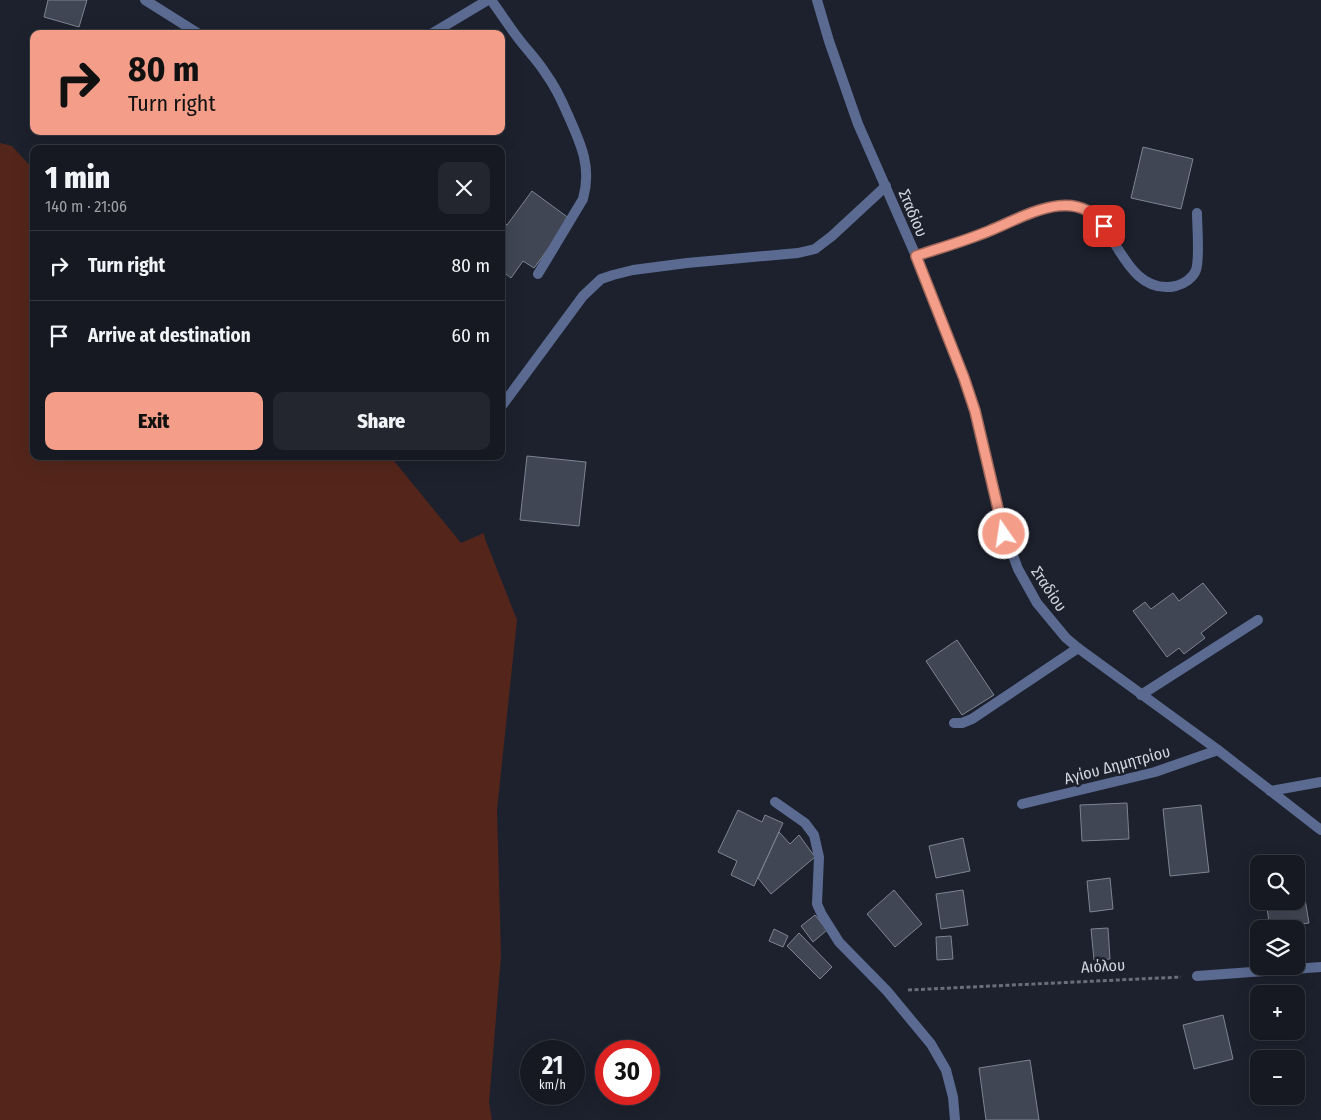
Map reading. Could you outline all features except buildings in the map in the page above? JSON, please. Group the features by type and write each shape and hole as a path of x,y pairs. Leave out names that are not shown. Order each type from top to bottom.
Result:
{"street":[{"path":"145,0 192,30"},
{"path":"438,30 489,0 548,76 559,94 580,141 587,175 583,199 538,274"},
{"name":"Σταδίου","path":"817,0 858,124 916,256 964,378 975,411 1004,534 1018,570 1037,603 1066,638 1078,648 1218,750 1321,830"},
{"path":"505,402 583,296 601,279 613,274 633,270 798,253 815,249 832,236 886,186"},
{"path":"916,256 972,238 1048,207 1068,206 1082,208 1098,218 1131,268 1142,279 1158,286 1168,287 1180,284 1190,278 1196,271 1197,213"},
{"path":"1141,694 1258,620"},
{"path":"954,723 962,723 972,719 1078,648"},
{"name":"Αγίου Δημητρίου","path":"1022,804 1155,772 1218,750"},
{"path":"1270,791 1321,782"},
{"path":"775,802 805,823 814,834 819,857 817,904 822,915 839,942 887,991 931,1044 946,1070 953,1098 955,1120"},
{"path":"1197,976 1321,967"}],"path":[{"name":"Αιόλου","path":"887,991 1197,976"}],"shaded area":[{"path":"0,143 12,146 30,166 30,460 393,460 461,543 484,533 517,620 497,810 501,956 489,1103 492,1120 0,1120"}],"route":[{"path":"1004,534 975,411 916,256 988,232 1054,206 1082,208 1098,218 1104,226"}]}
